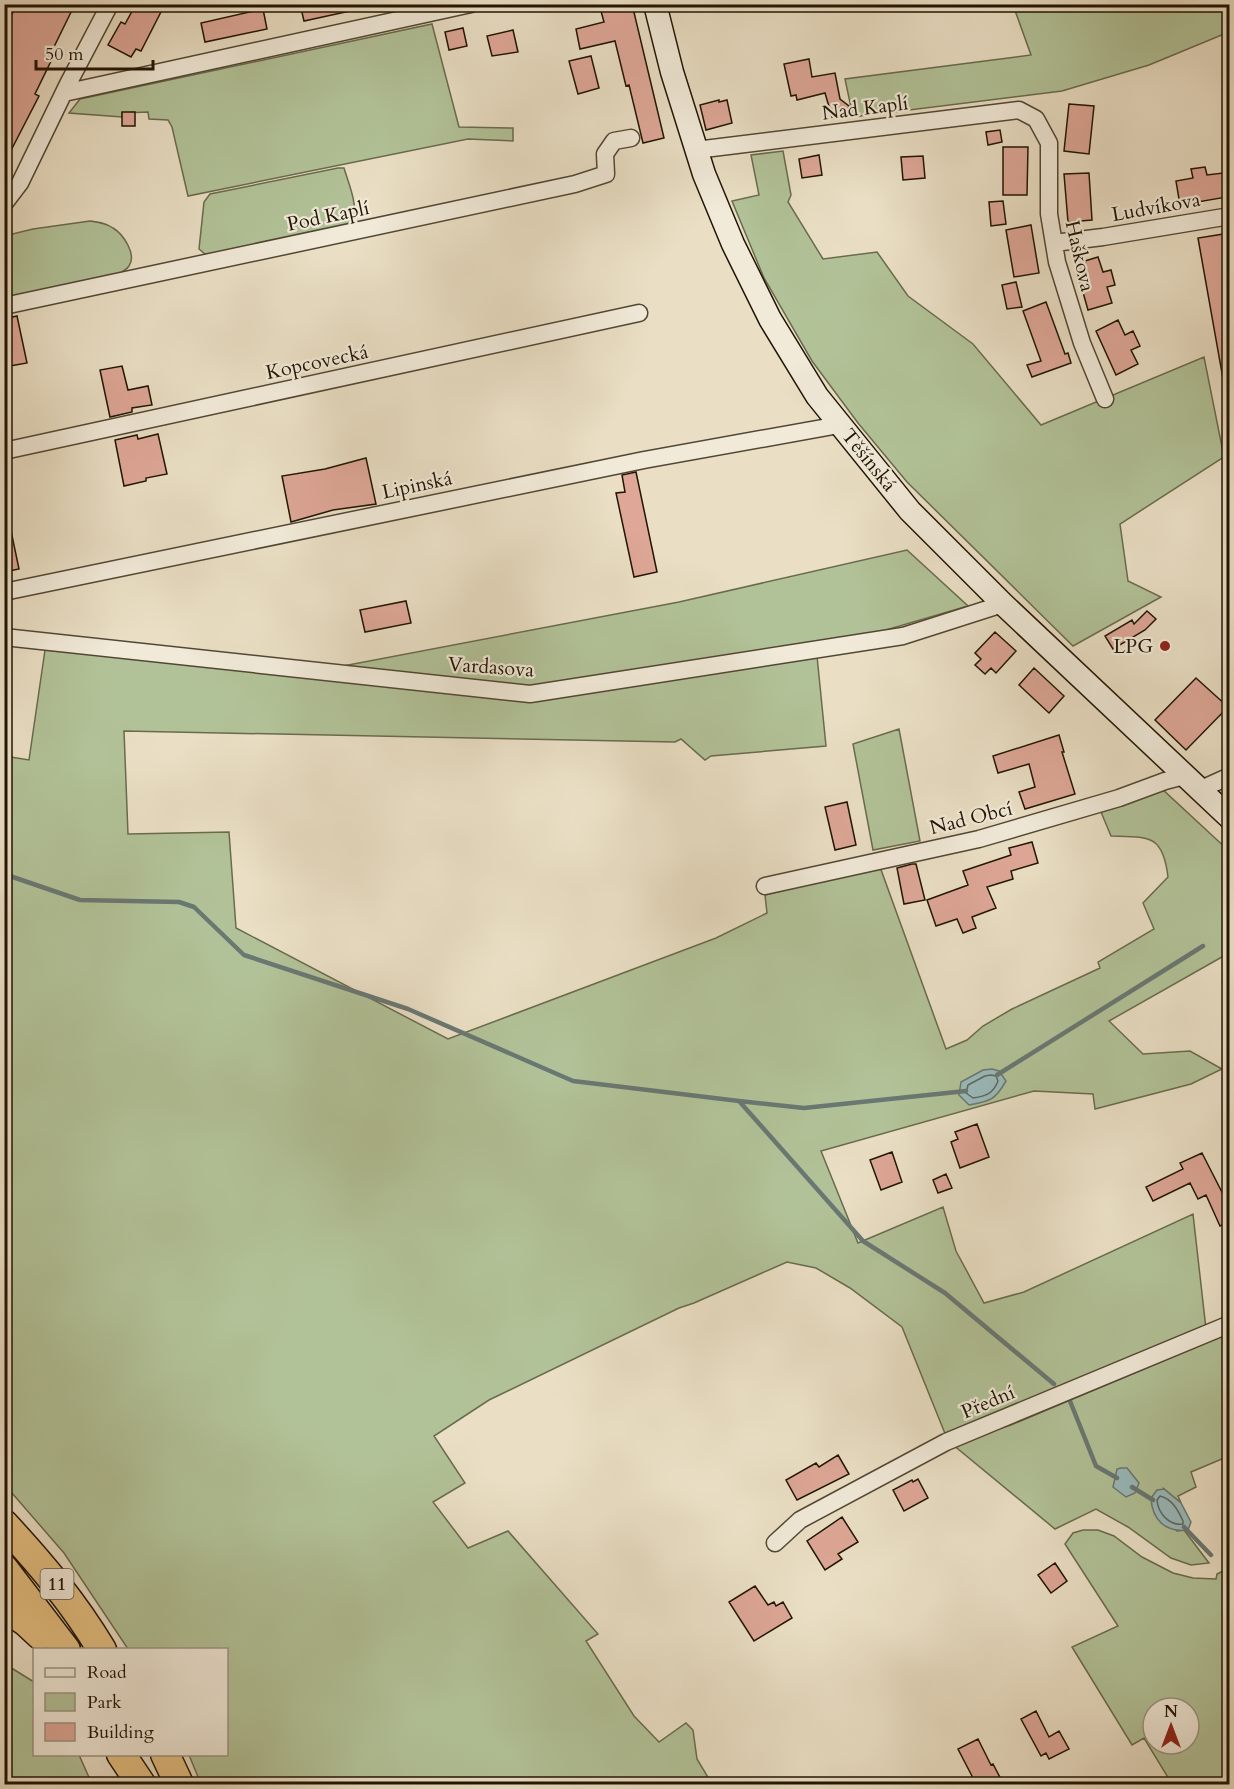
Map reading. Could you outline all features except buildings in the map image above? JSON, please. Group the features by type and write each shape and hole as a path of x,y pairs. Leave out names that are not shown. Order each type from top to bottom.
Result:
{"highway":[{"name":"11","path":"4,1524 74,1606 101,1648"},
{"name":"11","path":"4,1569 64,1648"},
{"path":"4,1606 36,1630 49,1648"},
{"path":"124,1756 141,1785"},
{"path":"165,1756 179,1785"}],"main road":[{"name":"Těšínská","path":"655,4 672,72 696,150 733,244 770,320 817,396 910,511 1003,604 1230,818"}],"street":[{"path":"4,204 20,183 110,4"},
{"path":"64,93 471,4"},
{"name":"Nad Kaplí","path":"696,150 1019,110 1036,119"},
{"name":"Haškova","path":"1036,119 1049,143 1049,214 1057,262 1082,343 1105,399"},
{"name":"Pod Kaplí","path":"4,306 575,184 606,174 605,154 614,141 631,138"},
{"name":"Ludvíkova","path":"1054,243 1230,216"},
{"name":"Kopcovecká","path":"4,451 639,314"},
{"name":"Lipinská","path":"4,592 644,460 839,425"},
{"name":"Vardasova","path":"4,637 530,694 903,636 1003,604"},
{"name":"Nad Obcí","path":"765,886 979,839 1119,798 1230,776"},
{"name":"Přední","path":"775,1543 800,1520 946,1442 1230,1324"}],"green space":[{"path":"1013,5 1229,5 1229,32 1149,65 1062,91 853,117 845,79 1031,55"},
{"path":"432,24 459,127 513,128 513,141 468,139 188,196 172,127 168,120 149,119 148,112 122,113 122,117 69,113 80,99"},
{"path":"783,151 791,195 788,202 823,259 877,252 908,296 973,344 1041,425 1204,357 1224,457 1120,524 1128,581 1161,597 1073,646 907,482 858,423 812,361 764,278 732,201 759,195 751,155"},
{"path":"344,168 353,196 354,211 351,224 217,254 205,254 199,249 204,202 210,194"},
{"path":"90,221 110,226 125,239 131,256 126,269 113,277 5,299 4,236 33,229"},
{"path":"907,550 968,606 845,642 816,646 826,746 711,756 705,760 681,739 675,742 124,731 128,834 229,832 236,928 448,1039 716,938 767,913 765,895 880,867 946,1049 967,1040 983,1026 1012,1009 1100,968 1098,962 1154,929 1143,903 1168,877 1162,853 1158,845 1144,838 1111,836 1101,812 1125,805 1162,789 1229,851 1229,953 1109,1021 1143,1054 1190,1051 1222,1069 1191,1084 1095,1109 1093,1094 1034,1091 821,1151 858,1243 943,1207 956,1251 984,1303 1024,1292 1193,1214 1206,1329 946,1436 902,1327 850,1288 816,1268 787,1262 679,1308 489,1400 434,1436 465,1483 433,1502 468,1548 508,1531 598,1634 586,1641 634,1716 659,1742 686,1723 693,1730 697,1759 712,1784 201,1784 189,1756 228,1756 228,1648 127,1648 64,1553 5,1485 4,756 29,760 45,650 322,670 679,602"},
{"path":"899,729 920,841 873,850 853,744"},
{"path":"1229,1333 1229,1456 1191,1472 1196,1487 1178,1496 1181,1503 1164,1489 1177,1531 1184,1530 1209,1563 1191,1565 1171,1558 1128,1527 1096,1509 1055,1529 952,1444 1011,1425"},
{"path":"1098,1530 1114,1536 1142,1557 1173,1573 1193,1578 1216,1579 1217,1574 1229,1568 1229,1784 1172,1784 1155,1756 1201,1756 1201,1696 1141,1696 1141,1740 1132,1745 1072,1647 1118,1626 1065,1544 1073,1533"},
{"path":"5,1664 33,1681 33,1756 79,1756 92,1784 5,1784"}],"water":[{"path":"983,1070 999,1071 1006,1081 992,1099 969,1105 959,1095 961,1082"},
{"path":"1127,1468 1139,1483 1135,1493 1126,1497 1113,1487 1117,1469"},
{"path":"1164,1489 1181,1503 1191,1522 1188,1530 1166,1527 1157,1518 1151,1498 1157,1490"}],"waterway":[{"path":"4,874 80,900 179,902 194,907 244,955 408,1009 573,1081 739,1101 863,1241 945,1293 1054,1384"},
{"path":"997,1075 1203,946"},
{"path":"739,1101 804,1108 966,1091"},
{"path":"1068,1396 1096,1466 1117,1478"},
{"path":"1132,1487 1153,1500"},
{"path":"1184,1527 1211,1555"}],"place":[{"name":"LPG","path":"1165,646"}]}
